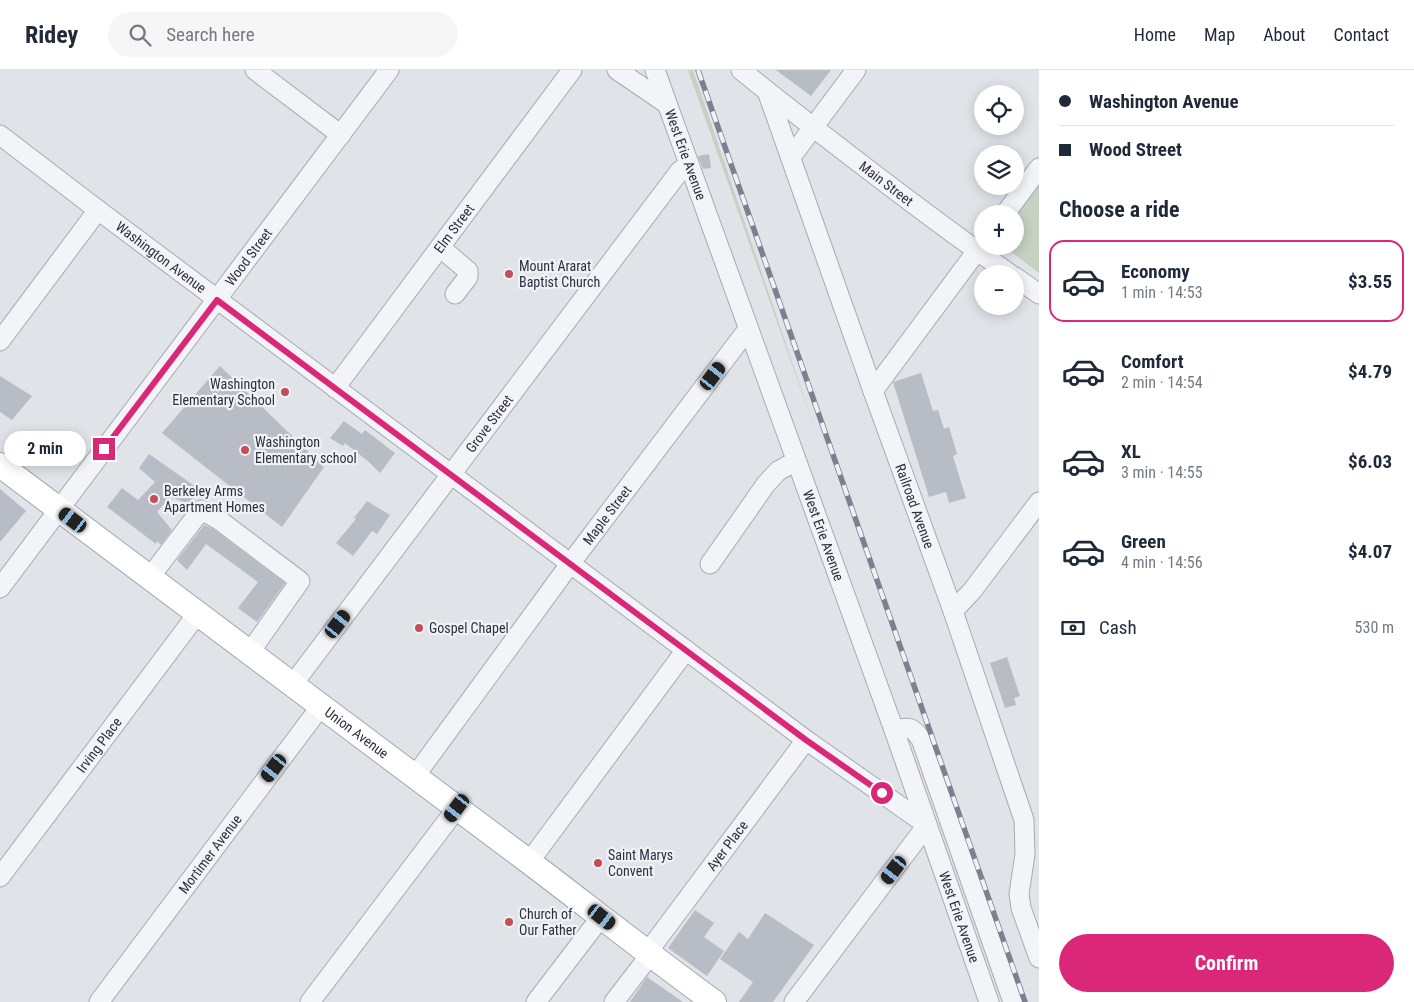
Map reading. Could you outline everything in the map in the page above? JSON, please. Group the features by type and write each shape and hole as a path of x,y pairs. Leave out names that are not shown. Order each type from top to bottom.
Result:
{"main road":[{"name":"Union Avenue","path":"0,465 714,1002"}],"street":[{"path":"255,70 341,135"},
{"name":"Wood Street","path":"0,588 390,70"},
{"name":"Elm Street","path":"335,388 572,70"},
{"path":"617,70 667,104"},
{"name":"West Erie Avenue","path":"655,70 894,730 987,1001"},
{"path":"742,70 767,91"},
{"path":"791,157 856,70"},
{"name":"Main Street","path":"767,91 813,127 974,243"},
{"name":"Railroad Avenue","path":"767,91 953,610 1024,820 1032,835 1025,854 1019,894 1021,908 1039,958"},
{"name":"Washington Avenue","path":"0,135 217,300 806,740 927,825"},
{"name":"Grove Street","path":"293,684 679,172 689,164"},
{"path":"1012,205 1039,168"},
{"path":"0,341 98,210"},
{"path":"440,247 468,271 468,277 455,294"},
{"path":"873,391 974,255"},
{"name":"Main Street","path":"989,255 1000,265"},
{"path":"1024,283 1039,294"},
{"name":"Maple Street","path":"415,776 570,564 748,329"},
{"path":"710,564 766,484 778,471 796,461"},
{"path":"953,610 972,591 1039,502"},
{"path":"150,577 200,510 219,520 300,581 250,652"},
{"name":"Irving Place","path":"0,877 198,613"},
{"path":"529,862 686,650"},
{"name":"Mortimer Avenue","path":"99,1002 321,706"},
{"path":"894,730 908,728 916,732 921,739 1013,1002"},
{"name":"Ayer Place","path":"614,1002 806,740"},
{"path":"310,1002 457,808"},
{"path":"794,1002 927,825"},
{"path":"1020,880 1039,847"},
{"path":"536,1002 602,917"}],"green space":[{"path":"688,70 693,70 819,441"},
{"path":"1039,181 1039,273 1015,255 1024,255 1024,205 1022,205"}],"building":[{"path":"776,70 831,70 811,96"},
{"path":"709,154 711,168 703,169 698,156"},
{"name":"Washington Elementary school","path":"220,366 324,467 282,527 162,433"},
{"path":"921,373 933,411 938,410 944,429 949,427 957,454 953,456 966,498 949,503 946,492 929,497 893,382"},
{"path":"0,376 32,396 12,420 0,412"},
{"path":"344,421 362,434 365,430 395,453 380,473 345,443 343,446 330,438"},
{"name":"Berkeley Arms Apartment Homes","path":"149,454 199,489 189,504 170,497 157,512 172,530 161,545 157,541 156,544 107,507 122,488 138,500 155,482 139,468"},
{"path":"0,489 26,511 0,542"},
{"path":"367,501 390,515 377,534 372,531 353,556 336,543 356,519 354,518"},
{"path":"204,525 213,529 285,583 257,622 238,608 258,582 206,544 187,570 177,560"},
{"path":"1007,657 1020,696 1014,698 1016,705 1005,708 990,663"},
{"path":"695,910 714,923 704,937 724,951 707,976 668,948"},
{"path":"765,913 814,945 773,1002 739,1002 753,982 720,959 739,932 748,939"},
{"path":"647,977 683,1002 630,1002"}],"railway":[{"path":"698,70 1025,1002"}],"place":[{"name":"Mount Ararat Baptist Church","path":"509,274"},
{"name":"Washington Elementary School","path":"285,392"},
{"name":"Washington Elementary school","path":"245,450"},
{"name":"Berkeley Arms Apartment Homes","path":"154,499"},
{"name":"Gospel Chapel","path":"419,628"},
{"name":"Saint Marys Convent","path":"598,863"},
{"name":"Church of Our Father","path":"509,922"}],"route":[{"path":"104,449 217,300 806,740 882,793"}]}
